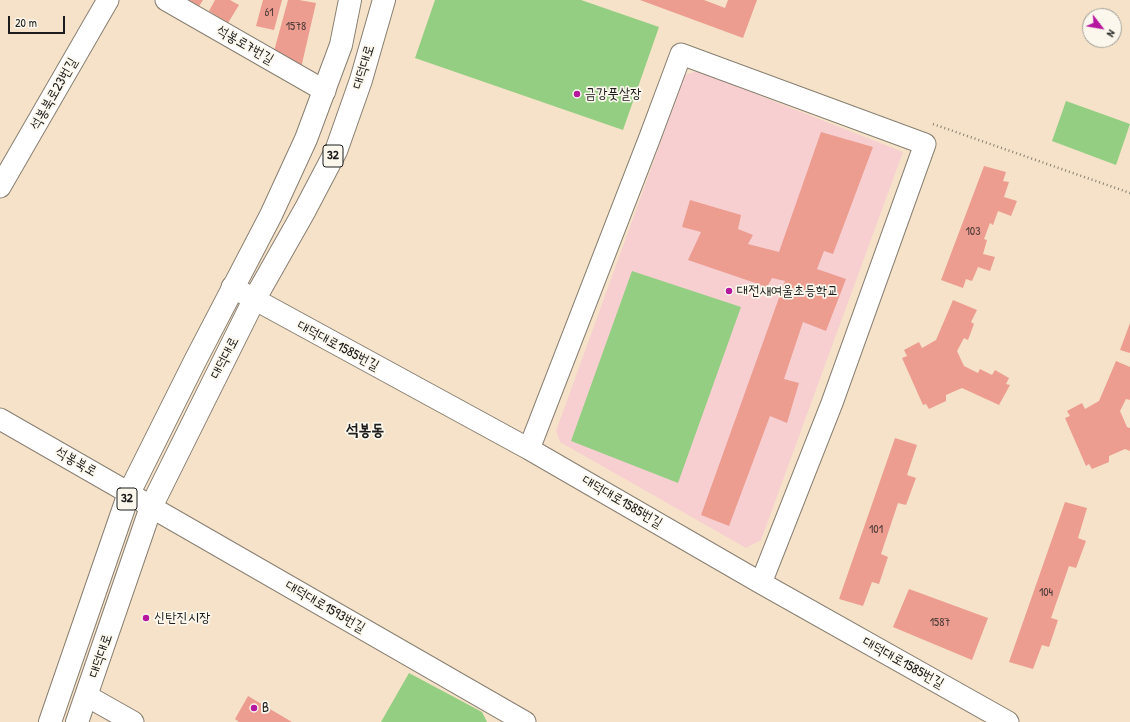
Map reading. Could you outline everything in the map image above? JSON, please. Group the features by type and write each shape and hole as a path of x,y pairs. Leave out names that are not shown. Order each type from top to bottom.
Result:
{"main road":[{"name":"대덕대로","path":"50,722 129,493 232,287 271,214 306,139 341,45 350,0"},
{"name":"대덕대로","path":"78,722 150,507 254,300 305,210 336,151 361,80 384,0"}],"street":[{"name":"석봉북로23번길","path":"0,187 6,162 108,0"},
{"name":"석봉로7번길","path":"166,0 325,90"},
{"path":"529,449 681,54 925,144 832,403 761,583"},
{"name":"대덕대로1585번길","path":"232,287 529,449 761,583 1008,722"},
{"name":"석봉북로","path":"0,419 129,493 150,507"},
{"name":"대덕대로1593번길","path":"150,507 495,715 525,722"},
{"path":"87,696 133,722"}],"path":[{"path":"933,124 1130,193"}],"shaded area":[{"name":"대전새여울초등학교","path":"697,71 903,152 761,540 746,548 560,442 556,431 685,75"}],"green space":[{"name":"금강풋살장","path":"435,0 581,0 659,27 623,130 415,58"},
{"path":"1066,101 1130,124 1116,165 1052,141"},
{"path":"632,271 741,307 678,483 571,441"},
{"path":"409,673 482,712 487,722 381,722"}],"building":[{"path":"186,0 203,0 198,8"},
{"path":"215,0 230,0 239,5 228,23 209,11"},
{"path":"263,0 282,0 274,30 256,26"},
{"path":"288,0 316,3 301,68 274,51"},
{"path":"640,0 704,0 725,8 728,0 757,0 743,38"},
{"path":"821,132 873,147 833,254 824,251 817,269 846,279 826,331 803,322 784,379 799,383 787,423 770,416 729,526 701,515 785,281 772,278 767,287 688,260 701,232 682,227 690,200 741,215 738,229 753,235 748,244 779,252"},
{"path":"984,166 1006,172 1003,181 1009,182 1004,197 1017,201 1011,216 998,211 993,225 990,223 984,239 987,240 983,254 995,257 990,271 978,267 972,281 966,279 963,288 941,280"},
{"path":"953,300 977,310 971,322 974,324 968,340 964,338 957,351 964,366 978,373 980,369 992,375 995,370 1009,378 1006,384 1010,385 999,405 962,388 946,395 946,401 929,409 926,404 923,405 902,358 907,356 904,350 919,342 922,348 936,340"},
{"path":"1130,323 1130,353 1120,350"},
{"path":"1116,361 1130,367 1130,400 1126,399 1120,411 1127,427 1130,428 1130,451 1125,449 1109,456 1109,462 1092,469 1089,464 1086,466 1065,418 1070,416 1067,411 1082,403 1085,409 1099,401"},
{"path":"895,438 917,445 907,475 916,478 906,505 898,503 881,554 888,557 879,584 872,582 863,606 839,599"},
{"path":"1065,502 1087,508 1078,538 1086,541 1076,568 1069,566 1051,618 1058,620 1049,647 1042,645 1033,669 1009,662"},
{"path":"909,589 988,618 972,660 893,627"},
{"name":"B","path":"248,696 292,722 239,722 235,719"}],"place":[{"name":"금강풋살장","path":"577,94"},
{"name":"대전새여울초등학교","path":"729,291"},
{"name":"신탄진시장","path":"146,618"},
{"name":"B","path":"254,708"}],"district":[{"name":"석봉동","path":"365,431"}]}
